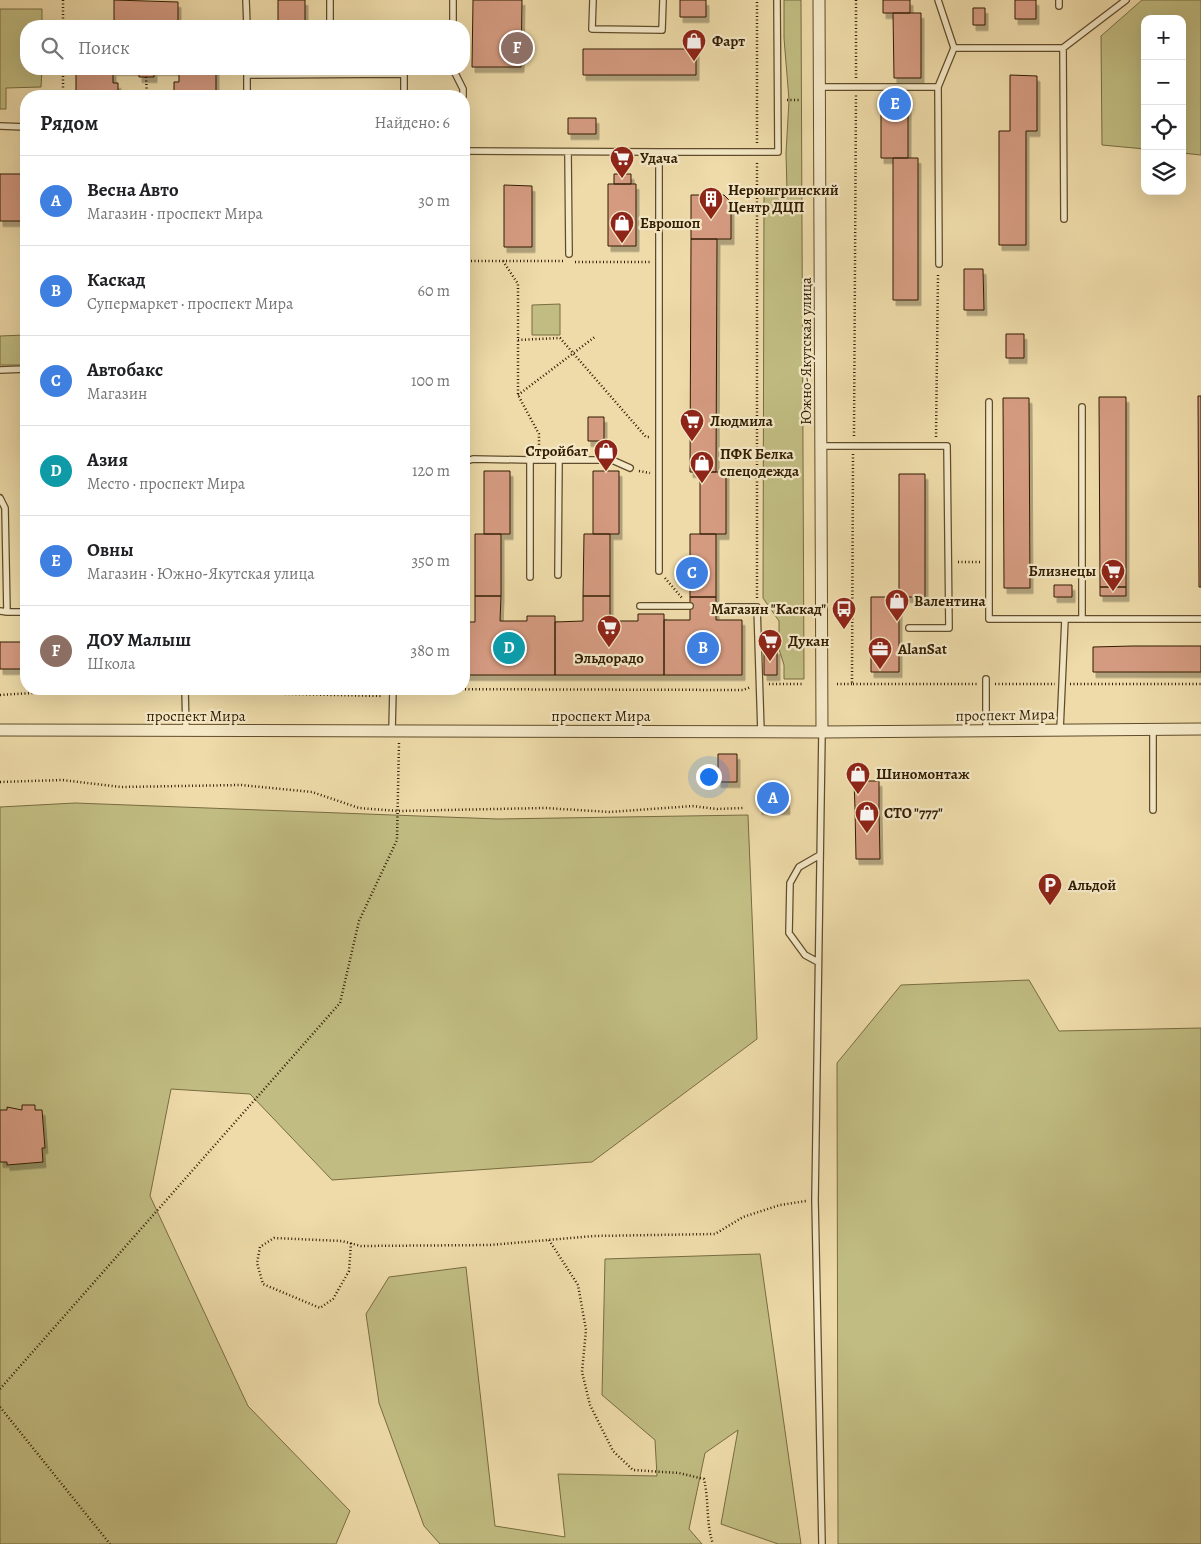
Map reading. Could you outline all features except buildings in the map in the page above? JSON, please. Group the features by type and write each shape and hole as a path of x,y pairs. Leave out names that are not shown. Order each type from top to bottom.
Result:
{"street":[{"name":"Южно-Якутская улица","path":"819,0 822,732"},
{"name":"проспект Мира","path":"0,730 761,732 1201,730"}],"lane":[{"path":"246,0 246,20"},
{"path":"330,0 330,20"},
{"path":"453,0 453,20"},
{"path":"593,0 592,29 662,30 662,0"},
{"path":"470,152 778,152 777,0"},
{"path":"938,0 954,48 938,87 938,264"},
{"path":"954,48 1064,48 1126,0"},
{"path":"1064,48 1064,219"},
{"path":"247,75 247,90"},
{"path":"404,75 404,90"},
{"path":"456,75 463,90"},
{"path":"820,87 938,87"},
{"path":"0,126 20,127"},
{"path":"568,152 569,254"},
{"path":"658,571 659,152"},
{"path":"0,370 20,369"},
{"path":"989,402 989,619 1201,619"},
{"path":"1082,407 1082,619"},
{"path":"821,446 948,446 950,628 909,628"},
{"path":"470,460 612,460 630,468"},
{"path":"530,460 530,577"},
{"path":"558,575 559,460"},
{"path":"0,498 4,508 8,612"},
{"path":"640,606 690,606"},
{"path":"716,607 757,607 761,732"},
{"path":"0,612 20,612"},
{"path":"1060,730 1065,619"},
{"path":"986,681 986,730"},
{"path":"185,695 186,730"},
{"path":"393,695 396,731"},
{"path":"1153,730 1153,810"},
{"path":"822,732 815,1200 822,1544"},
{"path":"818,962 805,955 789,933 790,883 799,866 820,855"}],"path":[{"path":"63,0 63,20"},
{"path":"757,0 757,607"},
{"path":"852,684 856,0"},
{"path":"63,75 63,90"},
{"path":"146,78 146,90"},
{"path":"778,100 801,100"},
{"path":"470,261 641,262"},
{"path":"503,261 518,284 518,395 539,434 539,460"},
{"path":"936,446 938,264"},
{"path":"518,395 596,336"},
{"path":"518,340 560,338 646,437"},
{"path":"949,562 989,562"},
{"path":"658,571 690,606"},
{"path":"837,684 986,681 1062,684 1201,684"},
{"path":"470,689 742,690 759,684 804,684"},
{"path":"0,694 20,693"},
{"path":"353,695 388,695"},
{"path":"0,1389 340,1002 359,921 397,840 396,731"},
{"path":"0,782 62,780 121,787 241,785 312,792 360,808 398,811 545,808 610,812 692,806 717,809 744,808"},
{"path":"351,1243 349,1271 333,1299 320,1308 263,1284 257,1264 260,1247 274,1238 308,1238 351,1243 361,1246 490,1246 594,1236 715,1234 742,1217 780,1205 815,1200"},
{"path":"550,1240 578,1285 586,1330 582,1372 590,1405 614,1451 633,1470 679,1473 704,1479 709,1502 709,1530 713,1544"},
{"path":"0,1407 110,1544"}],"shaded area":[{"path":"784,0 801,0 804,679 784,679 784,665 779,649 779,621 763,598 764,192 787,191 786,153 789,100 784,38"},
{"path":"1142,0 1201,0 1201,155 1186,153 1186,15 1141,15 1141,149 1102,145 1101,36"},
{"path":"0,9 42,9 42,20 20,20 20,75 42,75 41,87 6,88 6,109 0,109"},
{"path":"560,304 560,335 532,335 532,305"},
{"path":"20,335 20,365 0,365 0,336"},
{"path":"75,803 498,819 748,815 757,1039 592,1162 332,1180 250,1094 171,1089 150,1196 248,1406 350,1511 336,1544 0,1544 0,807"},
{"path":"1029,980 1059,1031 1201,1028 1201,1544 838,1544 837,1063 901,985"},
{"path":"760,1254 801,1544 778,1544 721,1524 738,1430 705,1453 689,1529 702,1544 440,1544 424,1526 379,1403 366,1314 389,1277 466,1267 495,1526 565,1537 558,1474 657,1476 655,1440 602,1395 605,1259"}],"place":[{"name":"ДОУ Малыш","path":"517,48"},
{"name":"Фарт","path":"694,62"},
{"name":"Овны","path":"895,104"},
{"name":"Удача","path":"622,179"},
{"name":"Нерюнгринский Центр ДЦП","path":"711,220"},
{"name":"Еврошоп","path":"622,244"},
{"name":"Людмила","path":"692,442"},
{"name":"Стройбат","path":"606,472"},
{"name":"ПФК Белка спецодежда","path":"702,484"},
{"name":"Автобакс","path":"692,573"},
{"name":"Близнецы","path":"1113,592"},
{"name":"Валентина","path":"897,622"},
{"name":"Магазин \"Каскад\"","path":"844,630"},
{"name":"Азия","path":"509,648"},
{"name":"Эльдорадо","path":"609,648"},
{"name":"Каскад","path":"703,648"},
{"name":"Дукан","path":"770,662"},
{"name":"AlanSat","path":"880,670"},
{"name":"Шиномонтаж","path":"858,795"},
{"name":"Весна Авто","path":"773,798"},
{"name":"СТО \"777\"","path":"867,834"},
{"name":"Альдой","path":"1050,906"}]}
